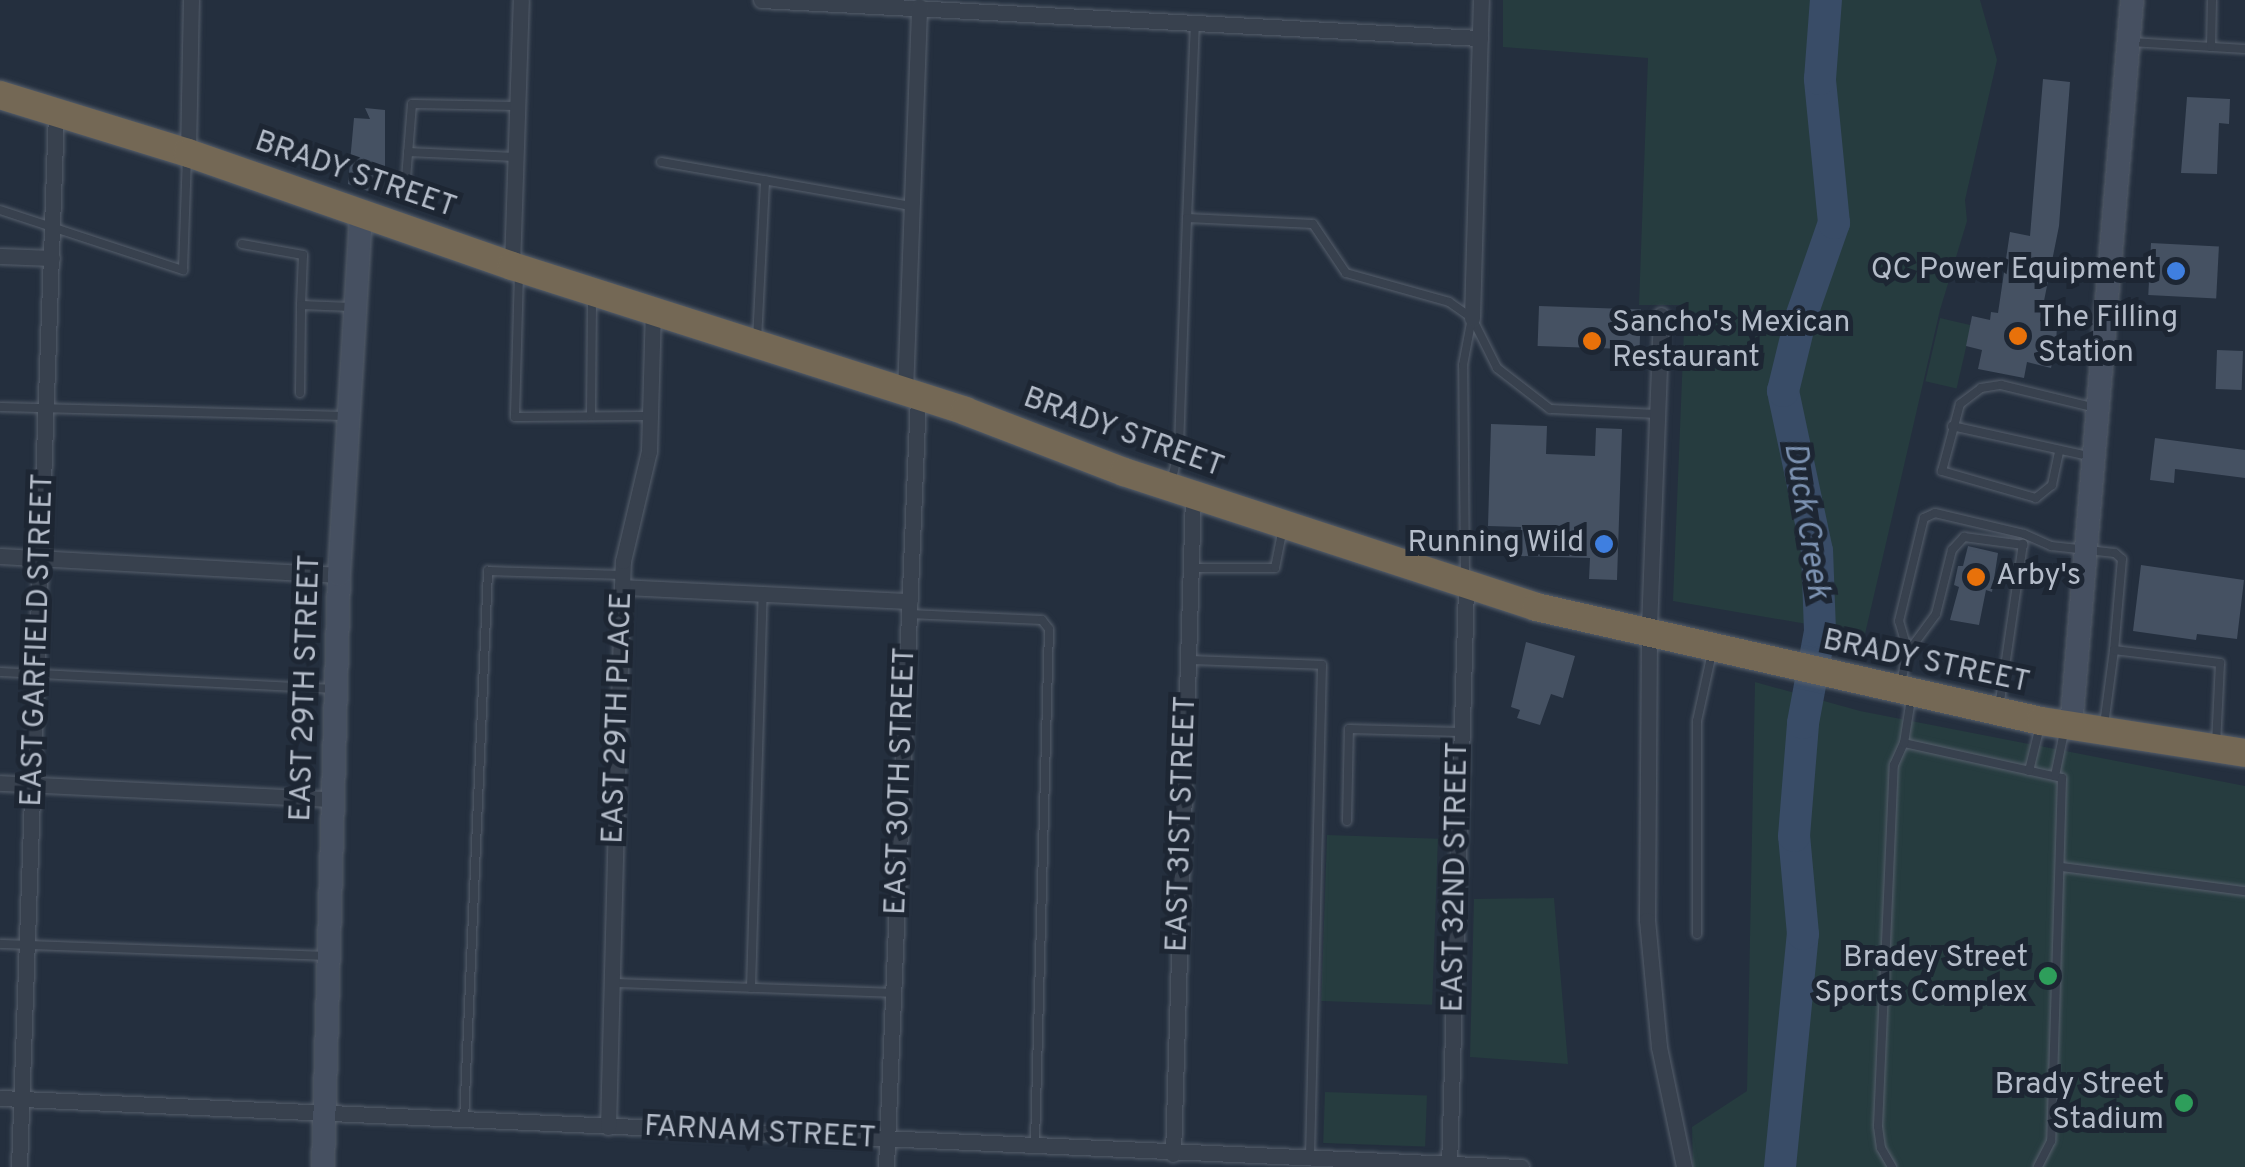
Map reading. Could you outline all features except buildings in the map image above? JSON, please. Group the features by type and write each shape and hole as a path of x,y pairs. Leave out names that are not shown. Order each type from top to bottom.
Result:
{"highway":[{"name":"BRADY STREET","path":"0,95 188,153 516,267 912,394 1181,491 1466,586 1649,634 1906,693 2103,733 2245,754"}],"street":[{"path":"188,153 191,0"},
{"path":"516,267 515,157 521,0"},
{"path":"761,0 1480,38"},
{"path":"1472,318 1480,0"},
{"path":"2059,725 2085,549 2132,0"},
{"name":"EAST 30TH STREET","path":"886,1167 909,608 912,206 919,6"},
{"name":"EAST GARFIELD STREET","path":"19,1167 56,112"},
{"name":"EAST 29TH STREET","path":"323,1167 339,575 361,212"},
{"path":"0,256 52,258"},
{"name":"EAST 29TH PLACE","path":"608,1128 622,581 649,451 653,312"},
{"path":"1662,315 1649,634 1648,920 1659,1046 1684,1167"},
{"name":"EAST 31ST STREET","path":"1173,1154 1191,568 1181,491"},
{"path":"0,556 339,575"},
{"path":"622,581 909,608"},
{"name":"EAST 32ND STREET","path":"1449,1166 1466,586"},
{"path":"0,783 333,799"},
{"name":"FARNAM STREET","path":"0,1098 1310,1161 1521,1167"}],"lane":[{"path":"2211,47 2212,0"},
{"path":"1181,491 1179,447 1195,21"},
{"path":"2131,42 2245,49"},
{"path":"405,190 412,104 516,106"},
{"path":"408,152 515,157"},
{"path":"0,210 183,270 188,153"},
{"path":"660,162 912,206"},
{"path":"757,345 765,180"},
{"path":"1187,218 1313,224 1346,272 1449,302 1472,318 1498,368 1550,409 1658,414"},
{"path":"242,244 303,256 300,392"},
{"path":"516,267 514,417 650,416"},
{"path":"591,416 592,292"},
{"path":"302,305 356,307"},
{"path":"1466,586 1463,365 1472,318"},
{"path":"2059,452 2052,486 2036,498 1942,471 1960,404 1981,388 2001,385 2096,408"},
{"path":"0,407 350,416"},
{"path":"1952,426 2093,457"},
{"path":"1892,1167 1881,1148 1878,1126 1894,764 1904,743 1908,652 1899,620 1924,518 1935,512 2024,534 2051,546 2115,553 2122,559 2103,733"},
{"path":"1191,568 1276,568 1283,526"},
{"path":"1998,712 2024,534"},
{"path":"1908,652 1936,614 1952,550 1964,537 2023,545"},
{"path":"464,1120 488,571 622,581"},
{"path":"751,988 763,594"},
{"path":"909,608 1042,620 1049,629 1035,1148"},
{"path":"1697,934 1697,721 1713,649"},
{"path":"2114,650 2220,662 2216,749"},
{"path":"1188,660 1322,666 1310,1161"},
{"path":"0,672 336,689"},
{"path":"2029,771 2059,725"},
{"path":"2055,776 2059,725"},
{"path":"1347,821 1349,730 1460,732"},
{"path":"1904,743 2062,778 2050,1141 2038,1167"},
{"path":"2062,867 2245,891"},
{"path":"0,944 329,956"},
{"path":"612,983 893,993"}],"green space":[{"path":"1503,0 1980,0 1997,60 1965,200 1967,221 1940,310 1865,634 1673,601 1685,305 1639,305 1648,58 1503,47"},
{"path":"1940,318 1971,325 1957,389 1925,381"},
{"name":"Bradey Street Sports Complex","path":"1755,682 1860,711 2245,786 2245,1167 1693,1167 1692,1127 1747,1091"},
{"path":"1327,835 1438,839 1432,1005 1321,1001"},
{"path":"1554,898 1568,1064 1470,1057 1474,899"},
{"path":"1325,1092 1427,1096 1425,1147 1323,1143"}],"waterway":[{"name":"Duck Creek","path":"1780,1167 1803,934 1794,836 1803,723 1820,631 1817,551 1783,391 1801,317 1834,223 1820,79 1826,0"}],"place":[{"name":"QC Power Equipment","path":"2176,271"},
{"name":"The Filling Station","path":"2018,336"},
{"name":"Sancho's Mexican Restaurant","path":"1592,341"},
{"name":"Running Wild","path":"1604,544"},
{"name":"Arby's","path":"1976,577"},
{"name":"Bradey Street Sports Complex","path":"2048,976"},
{"name":"Brady Street Stadium","path":"2184,1103"}]}
